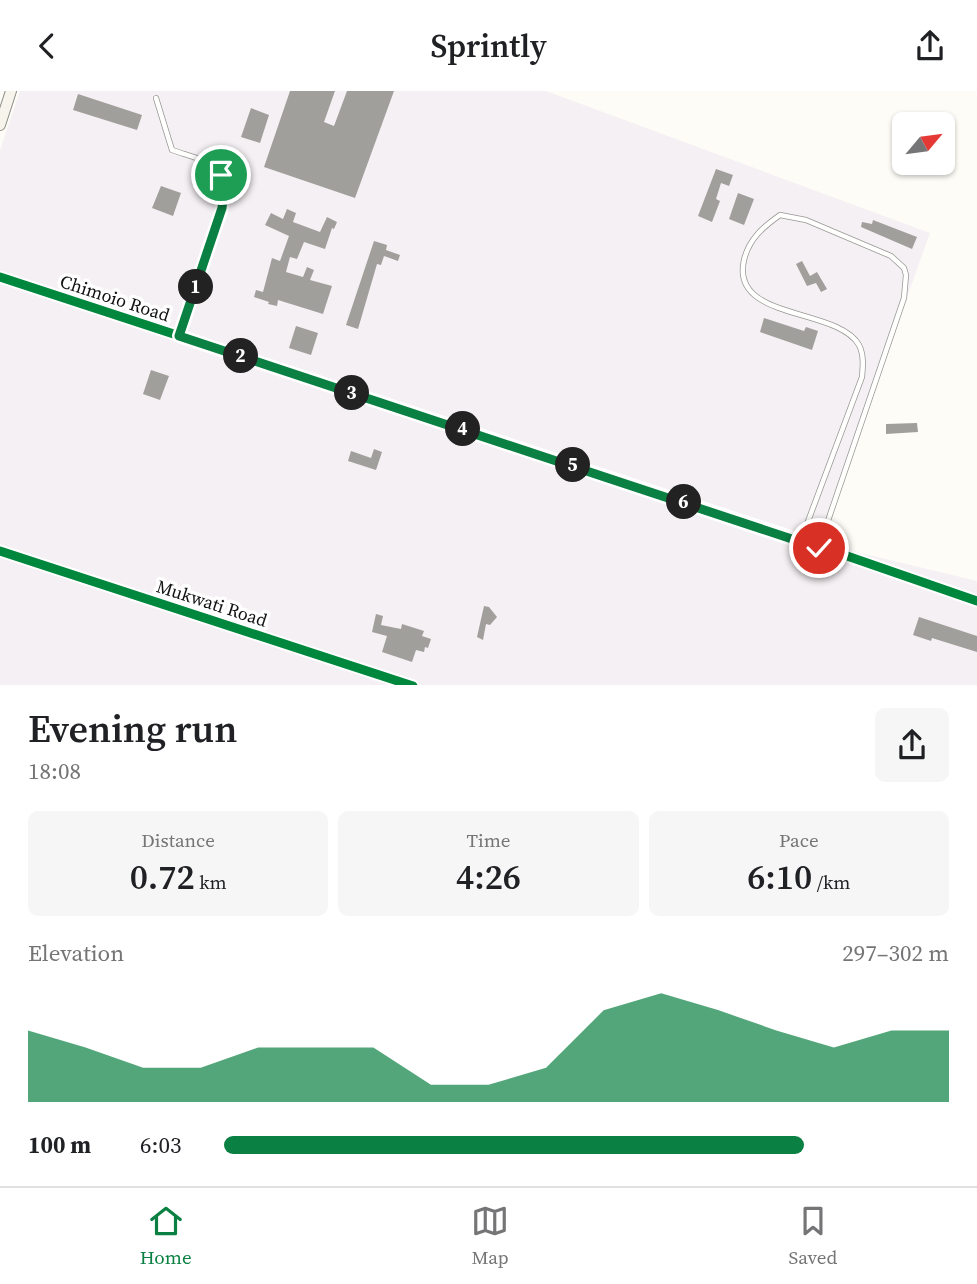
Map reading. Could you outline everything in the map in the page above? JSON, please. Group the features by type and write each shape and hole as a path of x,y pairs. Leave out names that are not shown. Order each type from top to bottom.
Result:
{"street":[{"path":"0,125 11,91"},
{"name":"Chimoio Road","path":"0,277 801,540 977,601"},
{"name":"Mukwati Road","path":"0,551 413,685"}],"lane":[{"path":"156,99 173,149 212,164 221,175 224,191 222,208 179,336"},
{"path":"801,540 862,377 863,360 859,345 834,326 765,303 749,290 742,269 746,252 761,228 779,215 806,220 891,256 904,268 906,275 904,298 819,548"}],"shaded area":[{"path":"20,91 546,91 930,233 819,543 977,581 977,685 0,685 0,150"}],"building":[{"path":"290,91 335,91 324,122 334,126 347,91 394,91 355,198 264,167"},
{"path":"78,94 142,115 137,130 73,110"},
{"path":"251,108 269,115 260,143 241,137"},
{"path":"716,169 733,175 729,186 721,183 716,199 720,201 712,222 698,216"},
{"path":"161,186 181,193 173,216 152,208"},
{"path":"738,193 754,199 744,225 729,219"},
{"path":"287,209 296,213 293,222 320,232 327,217 337,222 334,229 332,228 325,249 304,242 297,259 290,257 286,272 303,277 307,267 314,270 310,280 332,286 323,314 278,300 277,306 268,304 269,302 254,297 256,290 263,292 272,258 280,261 289,236 265,225 271,213 283,219"},
{"path":"873,220 917,237 912,249 861,227 862,222 872,224"},
{"path":"374,241 387,245 386,250 400,255 398,261 384,256 381,265 377,264 358,329 346,325"},
{"path":"802,261 810,276 817,272 827,289 821,292 816,283 807,286 796,264"},
{"path":"764,318 804,331 806,327 818,331 812,350 760,332"},
{"path":"296,326 318,333 311,355 289,348"},
{"path":"151,370 169,376 160,400 143,394"},
{"path":"917,423 918,432 886,434 886,424"},
{"path":"374,449 382,452 376,470 348,461 351,451 371,458"},
{"path":"484,606 489,607 497,617 490,625 486,624 483,640 477,637"},
{"path":"376,614 383,616 381,625 401,629 402,624 424,631 422,636 431,639 428,648 425,647 424,652 416,650 412,662 382,652 387,636 372,632"},
{"path":"919,617 977,636 977,652 913,635"}],"cycle path":[{"path":"0,277 801,540 977,601"},
{"path":"0,551 410,685"}],"route":[{"path":"221,175 224,191 222,208 179,336 819,548"}]}
